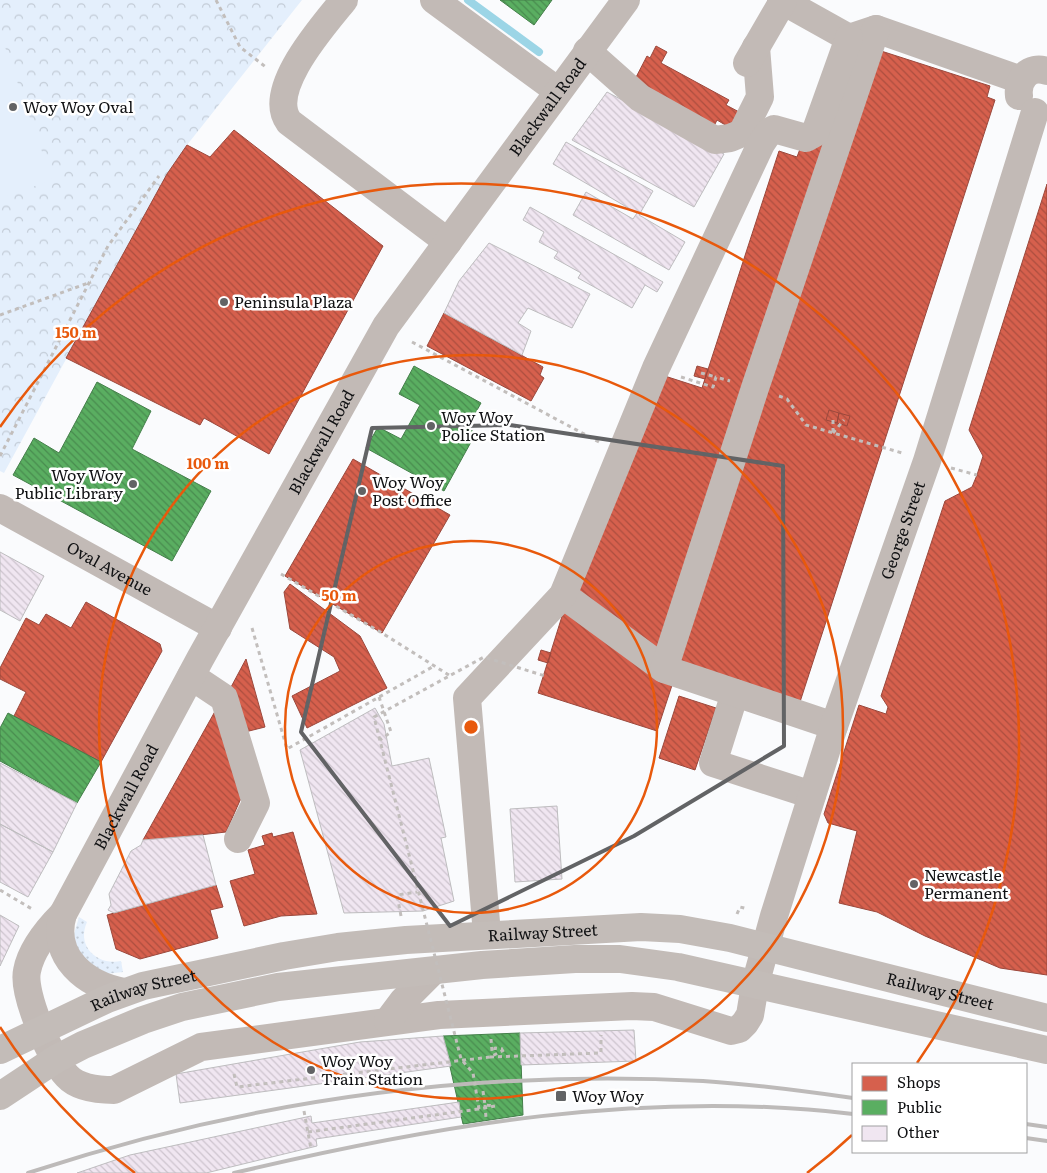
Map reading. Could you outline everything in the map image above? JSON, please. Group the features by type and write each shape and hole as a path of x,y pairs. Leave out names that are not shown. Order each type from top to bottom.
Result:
{"main road":[{"name":"Railway Street","path":"0,1050 41,1029 124,992 174,978 338,947 487,934 641,927 680,929 765,946 1047,1018"},
{"name":"Railway Street","path":"0,1096 56,1059 83,1044 143,1020 202,1002 312,983 575,959 620,959 678,967 755,986 1047,1050"}],"street":[{"path":"344,0 308,48 289,80 283,96 284,113 289,122 448,242"},
{"path":"434,0 558,91"},
{"name":"Blackwall Road","path":"124,992 106,989 88,980 73,966 62,938 60,924 64,914 191,676 386,326 626,0"},
{"path":"587,51 640,98 715,140 730,138 742,133 760,97 751,55 782,0 849,38 876,29 1039,69"},
{"path":"664,669 754,388 876,29"},
{"path":"487,934 467,698 563,595 656,368 765,137 774,130 802,138 813,136 849,38"},
{"path":"1039,69 1018,88 1022,103 1041,112"},
{"name":"George Street","path":"388,1021 438,1015 646,1007 673,1012 730,1031 739,1029 750,1015 765,946 834,726 927,461 1041,112"},
{"name":"Oval Avenue","path":"0,508 218,628"},
{"path":"563,595 664,669 834,726"},
{"path":"191,676 224,698 256,803 238,839"},
{"path":"735,693 713,763 812,795"},
{"name":"Blackwall Road","path":"64,914 48,930 29,961 26,971 28,994 41,1029 56,1059 67,1076 74,1082 99,1090 114,1090 201,1047 388,1021"},
{"path":"388,1021 403,1001 433,971"}],"path":[{"path":"216,0 240,48 273,73"},
{"path":"0,456 92,281 108,246 159,176"},
{"path":"0,315 92,281"},
{"path":"412,342 621,451"},
{"path":"656,368 713,387 716,377"},
{"path":"701,373 787,398 806,425 977,475"},
{"path":"833,416 833,433"},
{"path":"833,433 844,420"},
{"path":"281,574 474,690"},
{"path":"252,628 287,749 434,666"},
{"path":"479,1109 474,1073 461,1059 374,717 484,657 544,676"},
{"path":"379,696 391,732 380,740"},
{"path":"0,890 35,910"},
{"path":"401,916 397,895 417,892"},
{"path":"234,1074 237,1087 461,1059 601,1053 601,1035"},
{"path":"490,1057 504,1050 495,1048 495,1051 492,1051 491,1039"},
{"path":"483,1091 486,1118"},
{"path":"308,1132 495,1106 485,1105"},
{"path":"304,1111 311,1149"}],"highlighted area":[{"path":"510,425 783,466 784,746 634,836 450,926 301,732 372,428"}],"green space":[{"path":"0,0 302,0 187,145 167,174 4,473 0,471"},
{"name":"Woy Woy Oval","path":"0,33 52,180 0,198"},
{"path":"79,917 87,922 84,939 91,952 104,960 112,962 121,961 123,972 105,974 78,954 74,934"}],"building: Shops":[{"path":"656,46 667,52 661,63 729,100 726,105 741,113 732,129 717,120 712,130 632,85 647,56 650,58"},
{"path":"878,50 990,86 987,97 995,100 799,705 678,667 657,731 538,693 614,450 643,369 702,388 779,151 797,157 831,66"},
{"name":"Peninsula Plaza","path":"234,130 383,246 269,454 204,418 200,425 66,358 167,174 187,145 210,157"},
{"path":"1047,184 1047,975 1000,968 925,936 877,912 839,903 857,831 828,823 824,814 859,705 886,714 888,707 881,696 945,501 972,487 977,475 983,456 969,430"},
{"path":"444,313 543,367 540,375 544,378 531,401 427,346"},
{"path":"697,366 708,369 705,379 694,376"},
{"path":"829,410 839,413 837,423 826,420"},
{"path":"839,413 850,416 847,426 837,423"},
{"path":"353,459 450,515 382,633 285,576"},
{"path":"290,584 360,636 387,688 307,728 292,696 340,671 334,657 290,629 284,592"},
{"path":"86,602 160,644 162,651 101,762 14,716 26,692 0,679 0,668 26,618 39,625 46,614 71,628"},
{"path":"541,650 551,653 548,663 538,660"},
{"path":"246,659 265,727 241,733 230,689"},
{"path":"679,696 716,708 695,770 659,758"},
{"path":"218,706 242,796 226,832 143,840"},
{"path":"293,832 317,914 281,916 244,926 230,881 255,874 248,850 265,845 262,836 272,833 273,837"},
{"path":"216,885 223,907 210,910 218,938 140,959 116,949 107,915"}],"building: Public":[{"path":"500,0 552,0 534,25"},
{"path":"414,366 481,403 467,428 476,433 444,491 366,448 378,427 401,439 420,405 399,394"},
{"path":"97,382 151,411 132,449 211,491 172,561 13,475 34,438 59,453"},
{"path":"8,713 101,762 77,803 0,761 0,728"},
{"name":"Woy Woy Train Station","path":"520,1033 523,1115 463,1124 443,1036"}],"building: Other":[{"path":"607,92 724,154 694,207 572,140"},
{"path":"566,142 653,191 639,215 685,242 669,270 573,215 586,192 633,219 637,213 553,164"},
{"path":"530,207 663,282 657,292 645,285 632,308 578,278 581,273 554,258 558,252 539,242 544,232 523,220"},
{"path":"489,243 590,294 572,328 528,308 518,323 531,331 522,355 444,313 459,281"},
{"path":"0,552 44,576 20,621 0,610"},
{"path":"375,708 384,724 392,766 429,758 446,837 441,838 454,901 423,911 344,913 300,750"},
{"path":"0,763 77,803 53,852 0,824"},
{"path":"557,806 562,879 515,882 510,809"},
{"path":"0,824 53,852 28,897 0,882"},
{"path":"203,835 216,885 114,913 108,910 111,905 109,894 131,851 141,845 143,840"},
{"path":"0,915 19,926 0,966"},
{"path":"634,1030 636,1061 521,1065 520,1033"},
{"name":"Woy Woy Train Station","path":"443,1036 451,1066 180,1103 176,1074 360,1042"},
{"name":"Woy Woy Train Station","path":"459,1102 461,1117 316,1139 317,1146 206,1173 77,1173 130,1155 311,1116 312,1123"}],"waterway":[{"path":"468,0 539,52"}],"railway":[{"path":"28,1173 110,1148 193,1127 277,1109 361,1096 446,1086 531,1080 703,1081 852,1098"},
{"path":"234,1173 387,1140 541,1116 619,1109 697,1106 775,1107 852,1114"},
{"path":"1027,1124 1047,1127"},
{"path":"1027,1138 1047,1141"}],"place":[{"name":"Woy Woy Oval","path":"13,107"},
{"name":"Peninsula Plaza","path":"224,302"},
{"name":"Woy Woy Police Station","path":"431,426"},
{"name":"Woy Woy Public Library","path":"133,484"},
{"name":"Woy Woy Post Office","path":"362,491"},
{"name":"Newcastle Permanent","path":"914,884"},
{"name":"Woy Woy Train Station","path":"311,1070"},
{"name":"Woy Woy","path":"561,1096"}]}
